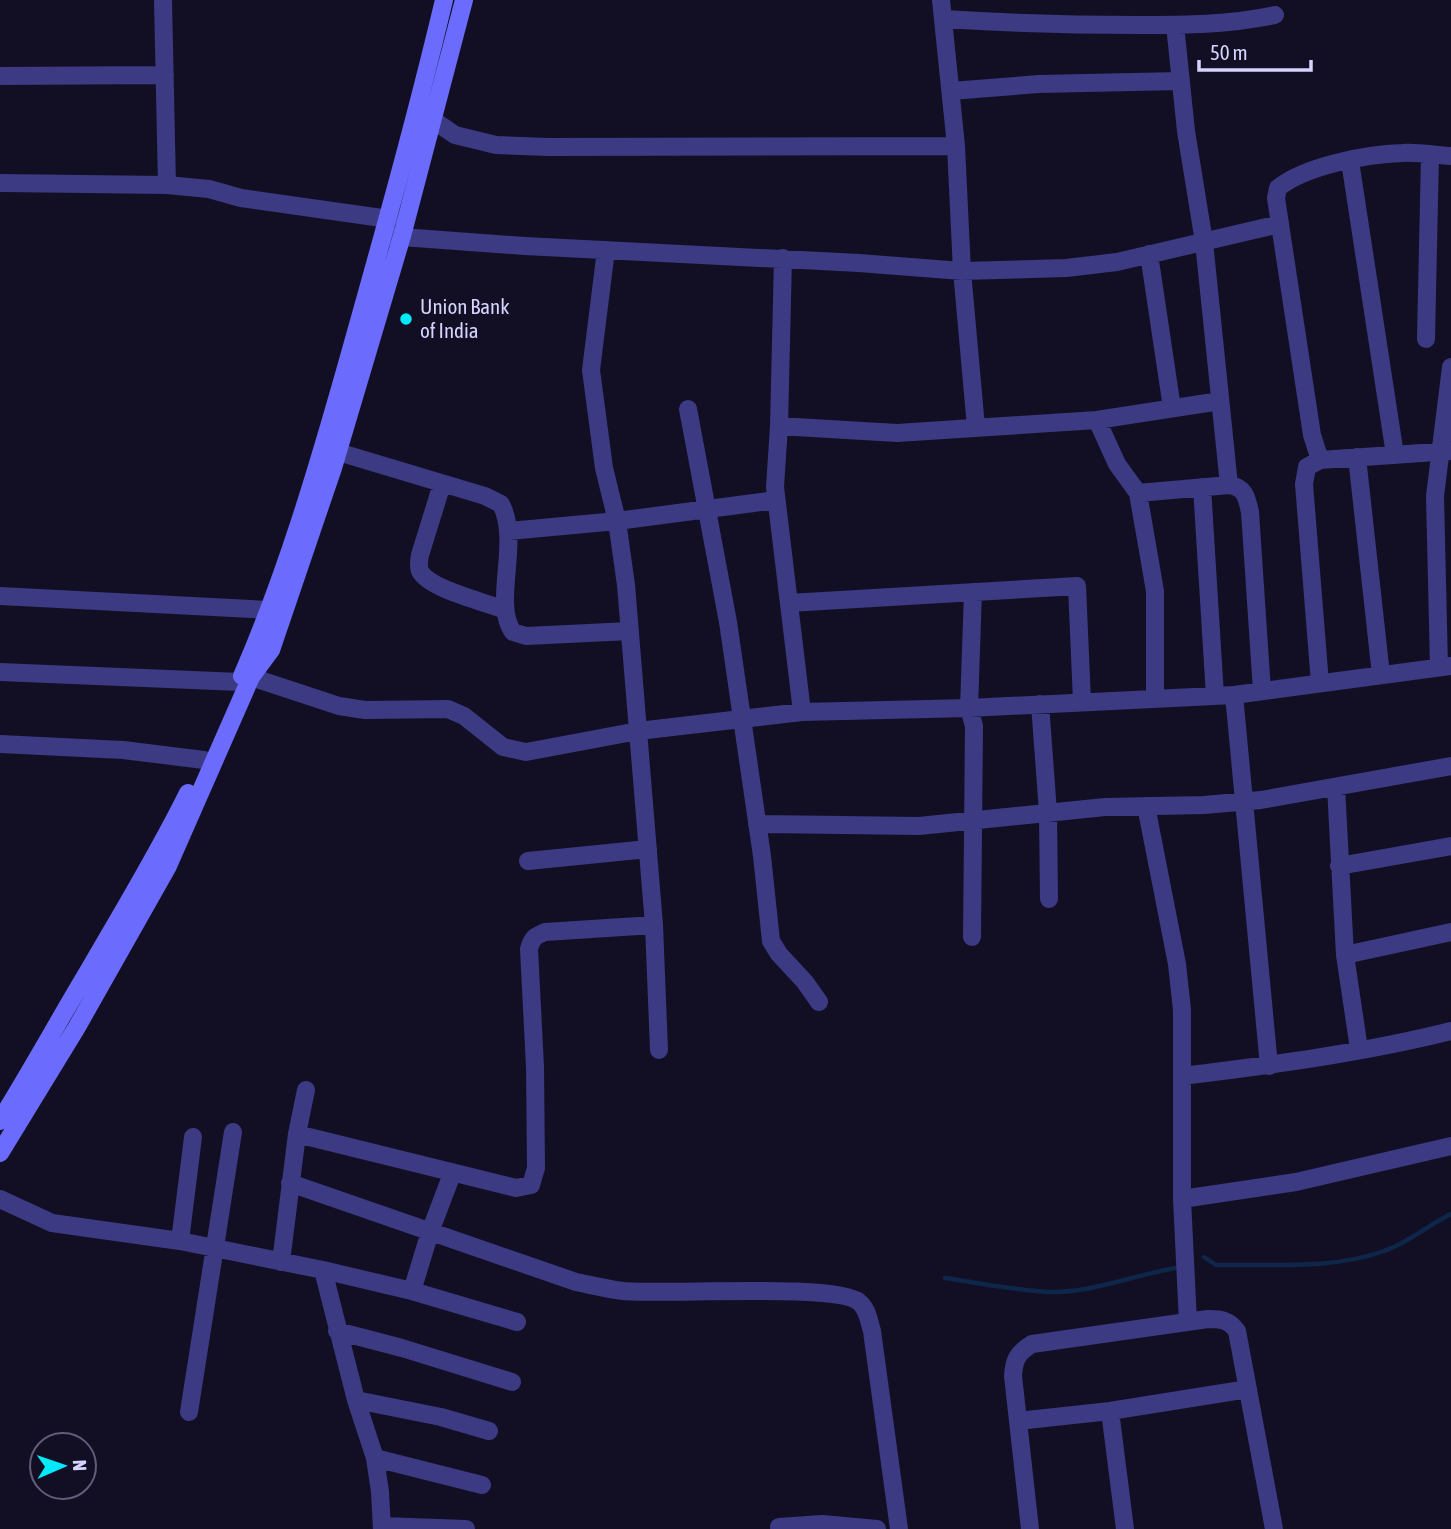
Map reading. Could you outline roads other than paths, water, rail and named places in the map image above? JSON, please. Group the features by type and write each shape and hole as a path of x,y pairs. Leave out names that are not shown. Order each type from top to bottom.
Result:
{"main road":[{"path":"0,1121 47,1046 153,862 245,679 271,650 338,452 444,0"},
{"path":"0,1153 77,1027 168,866 245,679 392,230 433,120 464,0"}],"street":[{"path":"163,0 167,185"},
{"path":"941,0 956,146 962,271 976,427"},
{"path":"944,19 1051,25 1175,25 1232,23 1275,15"},
{"path":"1175,25 1204,242 1229,485"},
{"path":"0,76 165,75"},
{"path":"951,91 1039,84 1181,82"},
{"path":"433,120 455,135 496,145 956,146"},
{"path":"1320,460 1312,435 1276,198 1278,188 1287,180 1350,161 1404,152 1451,156"},
{"path":"1426,339 1430,154"},
{"path":"1350,161 1395,455"},
{"path":"0,183 167,185 209,189 392,230 606,250 783,258 962,271 1066,268 1117,262 1280,225"},
{"path":"606,250 591,370 604,468 617,521 630,631 654,925 660,1050"},
{"path":"1149,254 1172,408"},
{"path":"783,258 776,500 802,712"},
{"path":"0,672 245,679 339,706 365,710 448,709 464,716 503,747 526,752 638,731 802,712 969,708 1234,695 1445,666 1435,496 1445,451 1451,367"},
{"path":"779,426 897,433 1097,420 1220,401"},
{"path":"688,409 728,622 771,941 818,1002"},
{"path":"1097,420 1117,464 1138,493 1154,591 1155,698"},
{"path":"1320,683 1304,484 1307,467 1320,460 1445,451"},
{"path":"338,452 501,504 509,531 505,610 507,624 513,632 518,635 630,631"},
{"path":"1357,457 1381,675"},
{"path":"442,484 420,555 418,565 421,572 435,584 505,610"},
{"path":"1138,493 1229,485 1242,489 1250,512 1262,691"},
{"path":"1202,487 1215,696"},
{"path":"509,531 617,521 776,500"},
{"path":"789,603 1077,586 1082,701"},
{"path":"972,937 974,726 969,708 973,592"},
{"path":"0,596 269,610"},
{"path":"1234,695 1269,1066"},
{"path":"1040,704 1048,812 1049,899"},
{"path":"0,744 123,750 204,760"},
{"path":"757,824 919,826 1048,812 1204,805 1336,787 1451,765"},
{"path":"1336,787 1345,955 1359,1049"},
{"path":"1146,806 1177,964 1182,1010 1182,1199 1188,1322"},
{"path":"1339,866 1451,846"},
{"path":"528,861 648,849"},
{"path":"297,1133 452,1174 516,1188 531,1185 534,1177 535,1067 531,940 545,932 654,925"},
{"path":"1345,955 1451,932"},
{"path":"1182,1076 1269,1066 1401,1043 1451,1031"},
{"path":"281,1262 297,1133 306,1090"},
{"path":"189,1412 233,1132"},
{"path":"180,1241 193,1138"},
{"path":"1182,1199 1296,1182 1451,1146"},
{"path":"412,1291 452,1174"},
{"path":"290,1183 576,1282 624,1291 804,1292 858,1301 866,1311 872,1331 899,1529"},
{"path":"0,1199 52,1223 180,1241 323,1270 412,1291 517,1322"},
{"path":"323,1270 356,1400 375,1458 382,1528 466,1529"},
{"path":"1030,1529 1013,1376 1014,1360 1021,1350 1032,1344 1222,1319 1237,1331 1274,1529"},
{"path":"337,1331 512,1382"},
{"path":"1018,1421 1110,1411 1248,1389"},
{"path":"356,1400 441,1417 489,1430"},
{"path":"1110,1411 1125,1529"},
{"path":"375,1458 482,1485"},
{"path":"779,1527 822,1524 877,1529"}],"waterway":[{"path":"1204,1257 1216,1265 1301,1265 1343,1261 1393,1248 1451,1214"},
{"path":"945,1278 1022,1290 1064,1292 1176,1268"}],"place":[{"name":"Union Bank of India","path":"406,319"}]}
